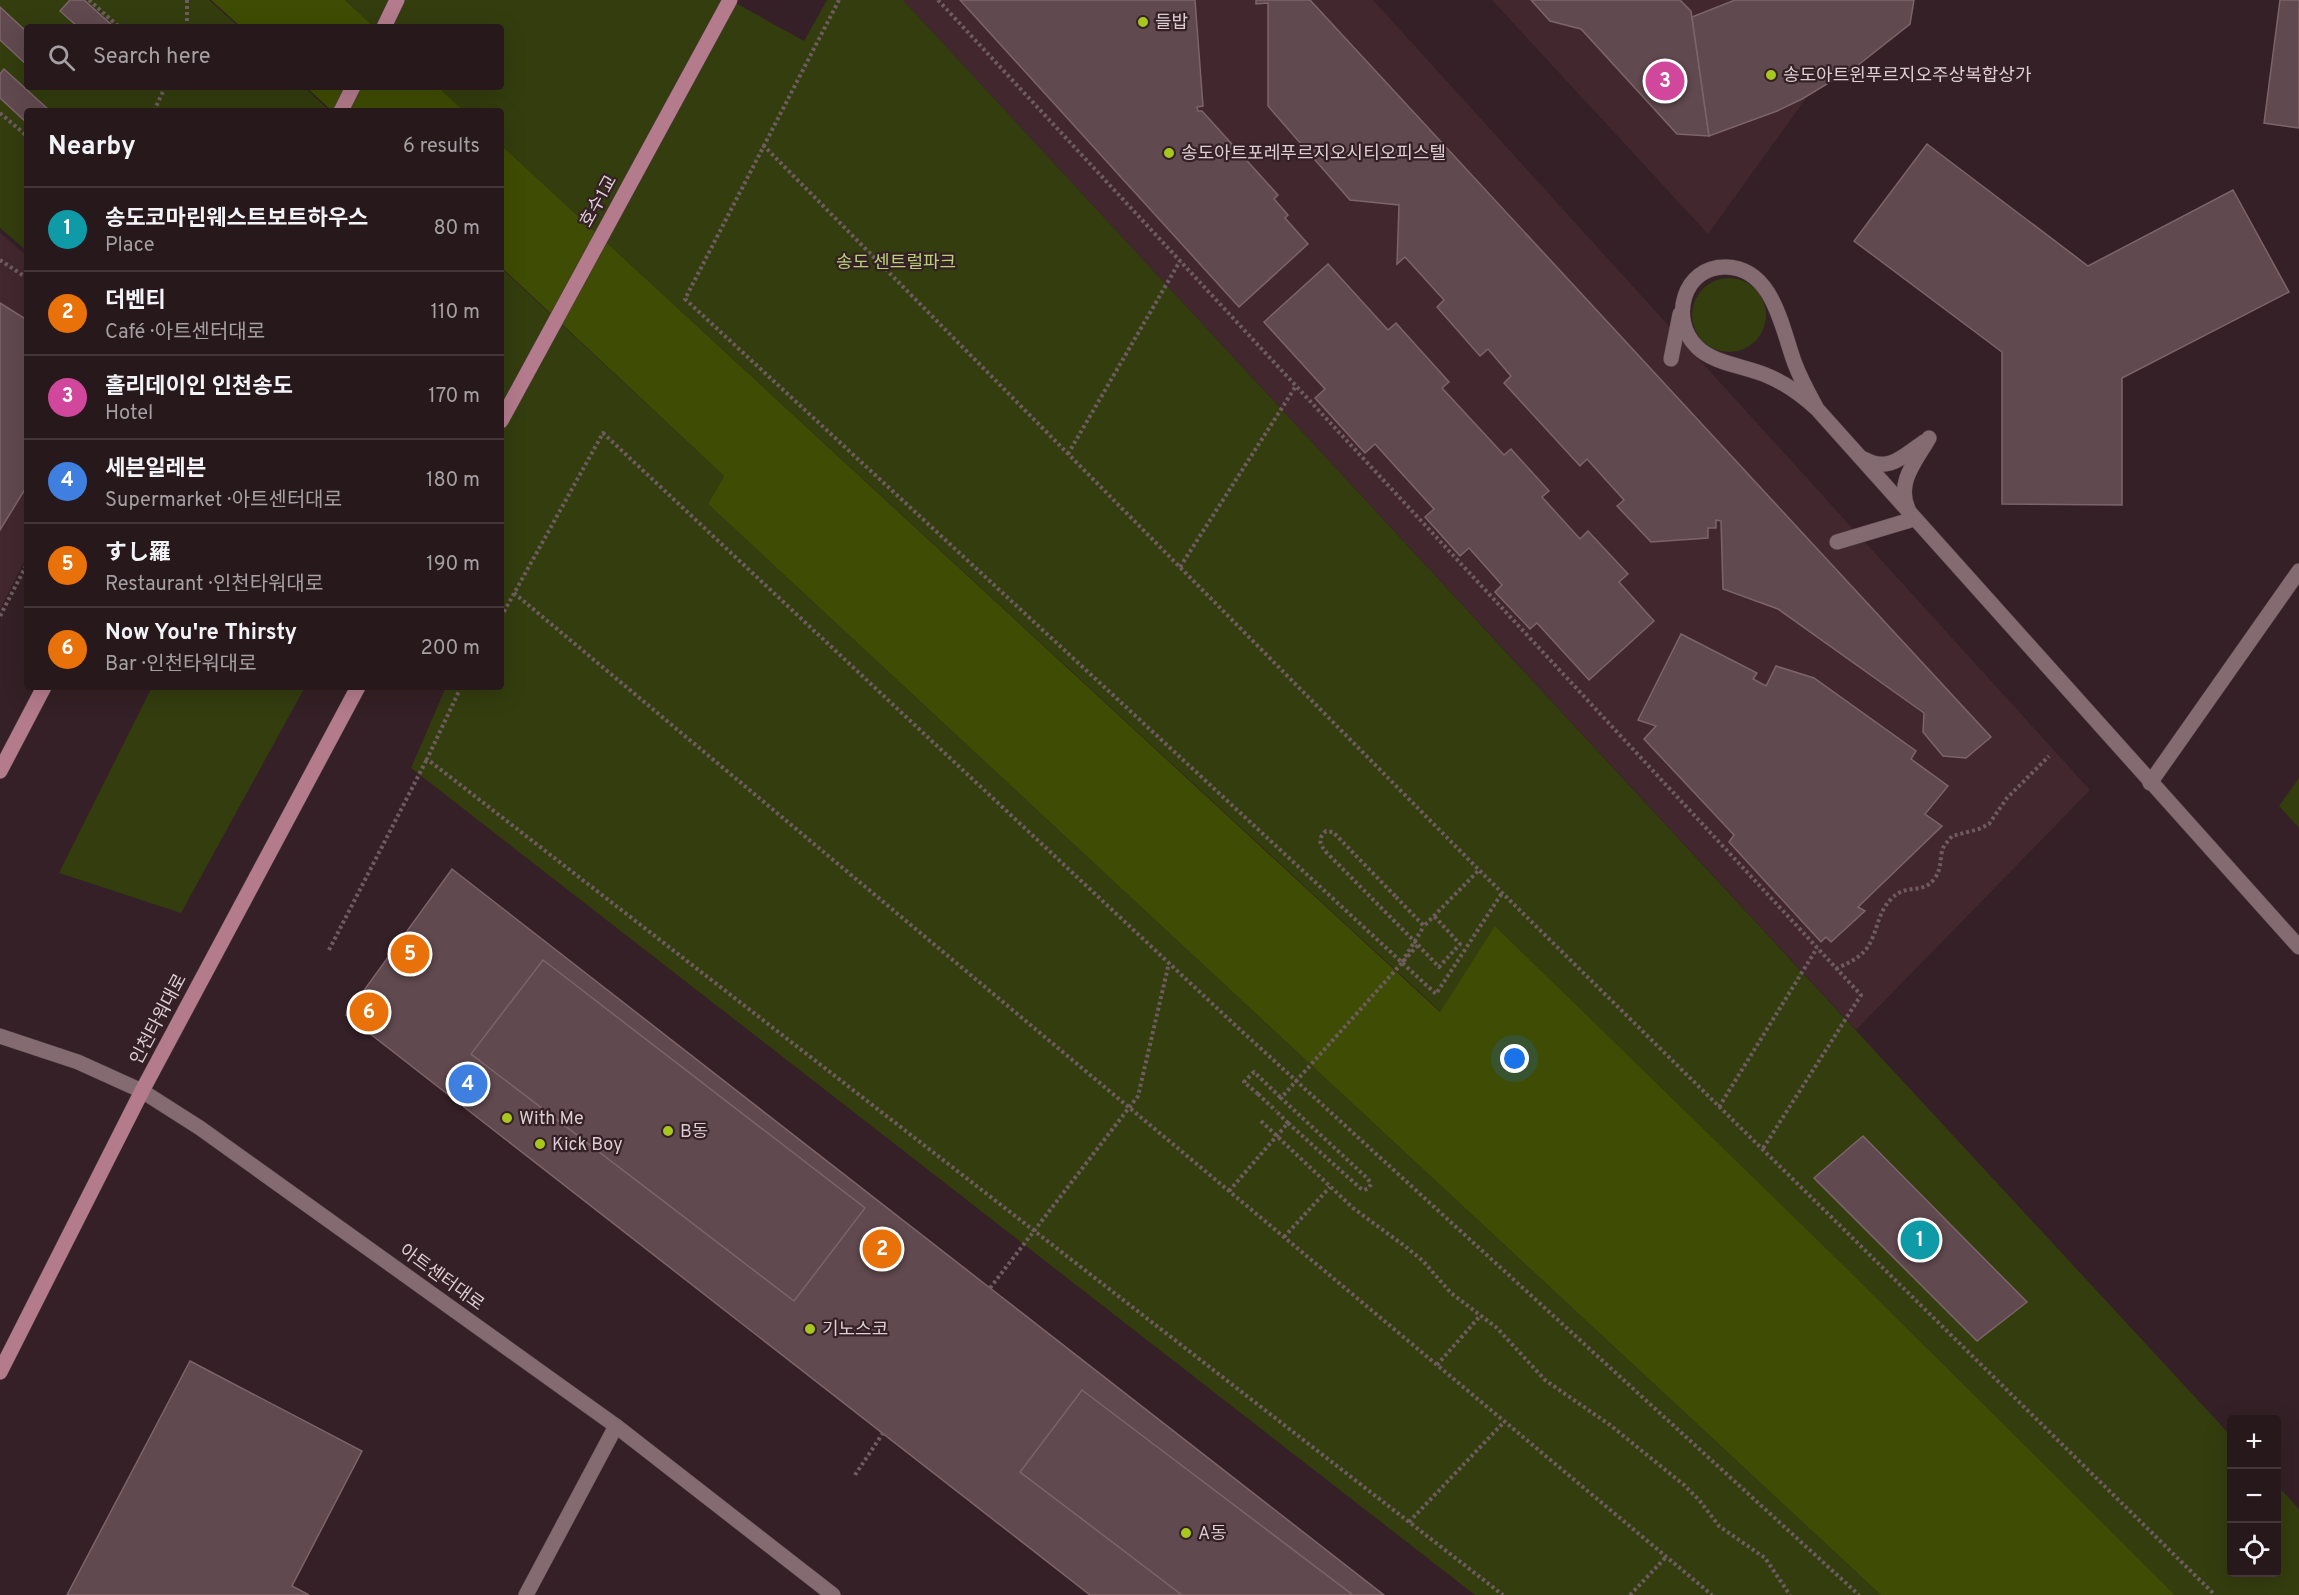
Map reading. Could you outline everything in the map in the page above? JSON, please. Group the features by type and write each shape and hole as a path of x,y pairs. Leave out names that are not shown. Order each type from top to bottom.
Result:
{"main road":[{"path":"385,24 397,0"},
{"name":"호수1교","path":"504,415 730,0"},
{"path":"342,108 352,90"},
{"path":"0,771 42,690"},
{"name":"인천타워대로","path":"0,1372 142,1091 356,690"}],"street":[{"path":"1671,359 1687,289 1710,269 1726,267 1740,270 1755,279 1774,302 1804,387 1817,409"},
{"path":"1683,302 1684,327 1697,348 1707,355 1770,376 1798,391 1817,409 2299,947"},
{"path":"1858,455 1880,466 1890,464 1929,438 1904,483 1903,498 1912,517"},
{"path":"1837,542 1912,517"},
{"path":"2150,783 2299,570"},
{"name":"아트센터대로","path":"0,1036 78,1062 142,1091 200,1128 616,1426 833,1595"},
{"path":"526,1595 616,1426"}],"path":[{"path":"89,0 116,24"},
{"path":"187,0 187,24"},
{"path":"839,0 685,299 1436,994 1502,893"},
{"path":"938,0 1861,995 1762,1150"},
{"path":"155,108 164,90"},
{"path":"0,113 24,133"},
{"path":"763,145 1502,893 2215,1595"},
{"path":"0,261 24,276"},
{"path":"1068,454 1180,261"},
{"path":"1180,567 1296,386"},
{"path":"504,611 603,433 1169,963 1859,1595"},
{"path":"0,616 24,570"},
{"path":"514,594 1712,1595"},
{"path":"329,950 427,759 460,690"},
{"path":"1836,969 1859,956 1867,948 1879,915 1900,890 1917,889 1933,881 1939,872 1942,850 1952,836 1989,824 2007,798 2049,756"},
{"path":"427,759 1503,1595"},
{"path":"1424,926 1333,832 1326,831 1321,835 1319,840 1326,852 1439,967 1460,944 1434,916"},
{"path":"1402,962 1424,926 1479,870"},
{"path":"1281,1098 1418,945"},
{"path":"1719,1107 1817,948"},
{"path":"990,1288 1138,1096 1169,963"},
{"path":"1254,1072 1281,1098 1368,1179 1371,1184 1369,1188 1365,1190 1360,1188 1244,1082 1254,1072"},
{"path":"1261,1121 1353,1208 1423,1261 1451,1293 1504,1334 1545,1380 1610,1425 1684,1485 1723,1530 1765,1558 1790,1595"},
{"path":"1229,1191 1288,1123"},
{"path":"1284,1237 1330,1187"},
{"path":"1437,1365 1480,1316"},
{"path":"1409,1522 1504,1422"},
{"path":"855,1475 883,1433"},
{"path":"1630,1595 1666,1557"}],"shaded area":[{"path":"211,0 345,0 371,24 238,24"},
{"path":"903,0 1373,0 2090,790 1856,1030"},
{"path":"1492,0 1877,0 1708,234"},
{"path":"309,90 441,90 461,108 329,108"},
{"path":"504,148 1440,1012 1495,926 1843,1265 2175,1595 1881,1595 708,504 724,476 504,270"},
{"path":"0,233 24,253 24,562 0,609"}],"green space":[{"path":"0,0 209,0 236,24 24,24 24,90 307,90 327,108 24,108 24,248 0,228"},
{"name":"송도 센트럴파크","path":"345,0 730,0 804,41 827,0 903,0 2227,1432 2227,1577 2281,1577 2281,1489 2299,1509 2299,1595 2175,1595 1496,927 1441,1012 504,148 504,108 461,108 441,90 504,90 504,24 371,24"},
{"path":"504,271 724,476 708,504 1881,1595 1475,1595 411,768 445,690 504,690"},
{"path":"1729,278 1743,281 1755,289 1763,301 1766,315 1763,329 1755,341 1743,349 1729,352 1715,349 1703,341 1695,329 1692,315 1695,301 1703,289 1715,281"},
{"path":"150,690 303,690 181,913 59,873"},
{"path":"2299,778 2299,828 2279,806"}],"building":[{"path":"70,0 84,0 111,24 75,24 60,11"},
{"name":"송도아트포레푸르지오시티오피스텔","path":"960,0 1195,0 1203,106 1197,107 1198,111 1202,111 1278,195 1274,199 1288,215 1285,218 1308,244 1239,307"},
{"path":"1256,0 1310,0 1991,737 1966,758 1943,756 1923,732 1924,713 1778,609 1723,589 1721,521 1716,520 1716,528 1708,528 1708,538 1651,542 1617,506 1624,500 1587,459 1580,466 1504,383 1511,376 1488,349 1480,356 1437,307 1444,300 1405,257 1397,264 1399,205 1350,200 1268,106 1268,3 1256,4"},
{"path":"1531,0 1680,0 1691,11 1709,136 1677,134 1581,29 1550,21"},
{"name":"송도아트윈푸르지오주상복합상가","path":"1735,0 1914,0 1910,24 1857,66 1777,111 1709,136 1692,17"},
{"path":"2280,0 2299,0 2299,128 2264,123"},
{"path":"0,7 24,29 24,62 0,40"},
{"path":"4,69 24,87 24,90 27,90 47,108 24,108 24,120 0,98 0,74"},
{"path":"1927,144 2088,266 2233,190 2289,292 2122,378 2122,505 2002,504 2002,352 1854,241"},
{"path":"1328,264 1388,330 1396,323 1449,382 1442,388 1504,455 1511,449 1549,491 1542,497 1580,539 1588,531 1628,574 1619,582 1654,621 1589,680 1537,623 1530,629 1495,592 1502,585 1469,548 1460,556 1425,517 1434,509 1375,444 1365,453 1315,398 1325,389 1264,322"},
{"path":"0,303 24,318 24,491 0,530"},
{"path":"1681,634 1757,673 1753,679 1766,686 1776,666 1814,678 1916,751 1911,759 1948,786 1925,814 1942,826 1858,907 1865,911 1831,942 1826,937 1821,942 1729,842 1734,835 1644,739 1656,726 1638,720"},
{"path":"452,869 1384,1595 1090,1595 346,1015"},
{"name":"B동","path":"543,960 865,1208 794,1301 471,1054"},
{"path":"1863,1136 2027,1302 1977,1341 1814,1178"},
{"path":"190,1361 362,1451 292,1586 309,1595 67,1595"},
{"name":"A동","path":"1082,1390 1353,1595 1182,1595 1020,1472"}],"place":[{"name":"들밥","path":"1143,22"},
{"name":"송도아트윈푸르지오주상복합상가","path":"1771,75"},
{"name":"홀리데이인 인천송도","path":"1665,81"},
{"name":"송도아트포레푸르지오시티오피스텔","path":"1169,153"},
{"name":"すし羅","path":"410,954"},
{"name":"Now You're Thirsty","path":"369,1012"},
{"name":"세븐일레븐","path":"468,1084"},
{"name":"With Me","path":"507,1118"},
{"name":"B동","path":"668,1131"},
{"name":"Kick Boy","path":"540,1144"},
{"name":"송도코마린웨스트보트하우스","path":"1920,1240"},
{"name":"더벤티","path":"882,1249"},
{"name":"기노스코","path":"810,1329"},
{"name":"A동","path":"1186,1533"}]}
